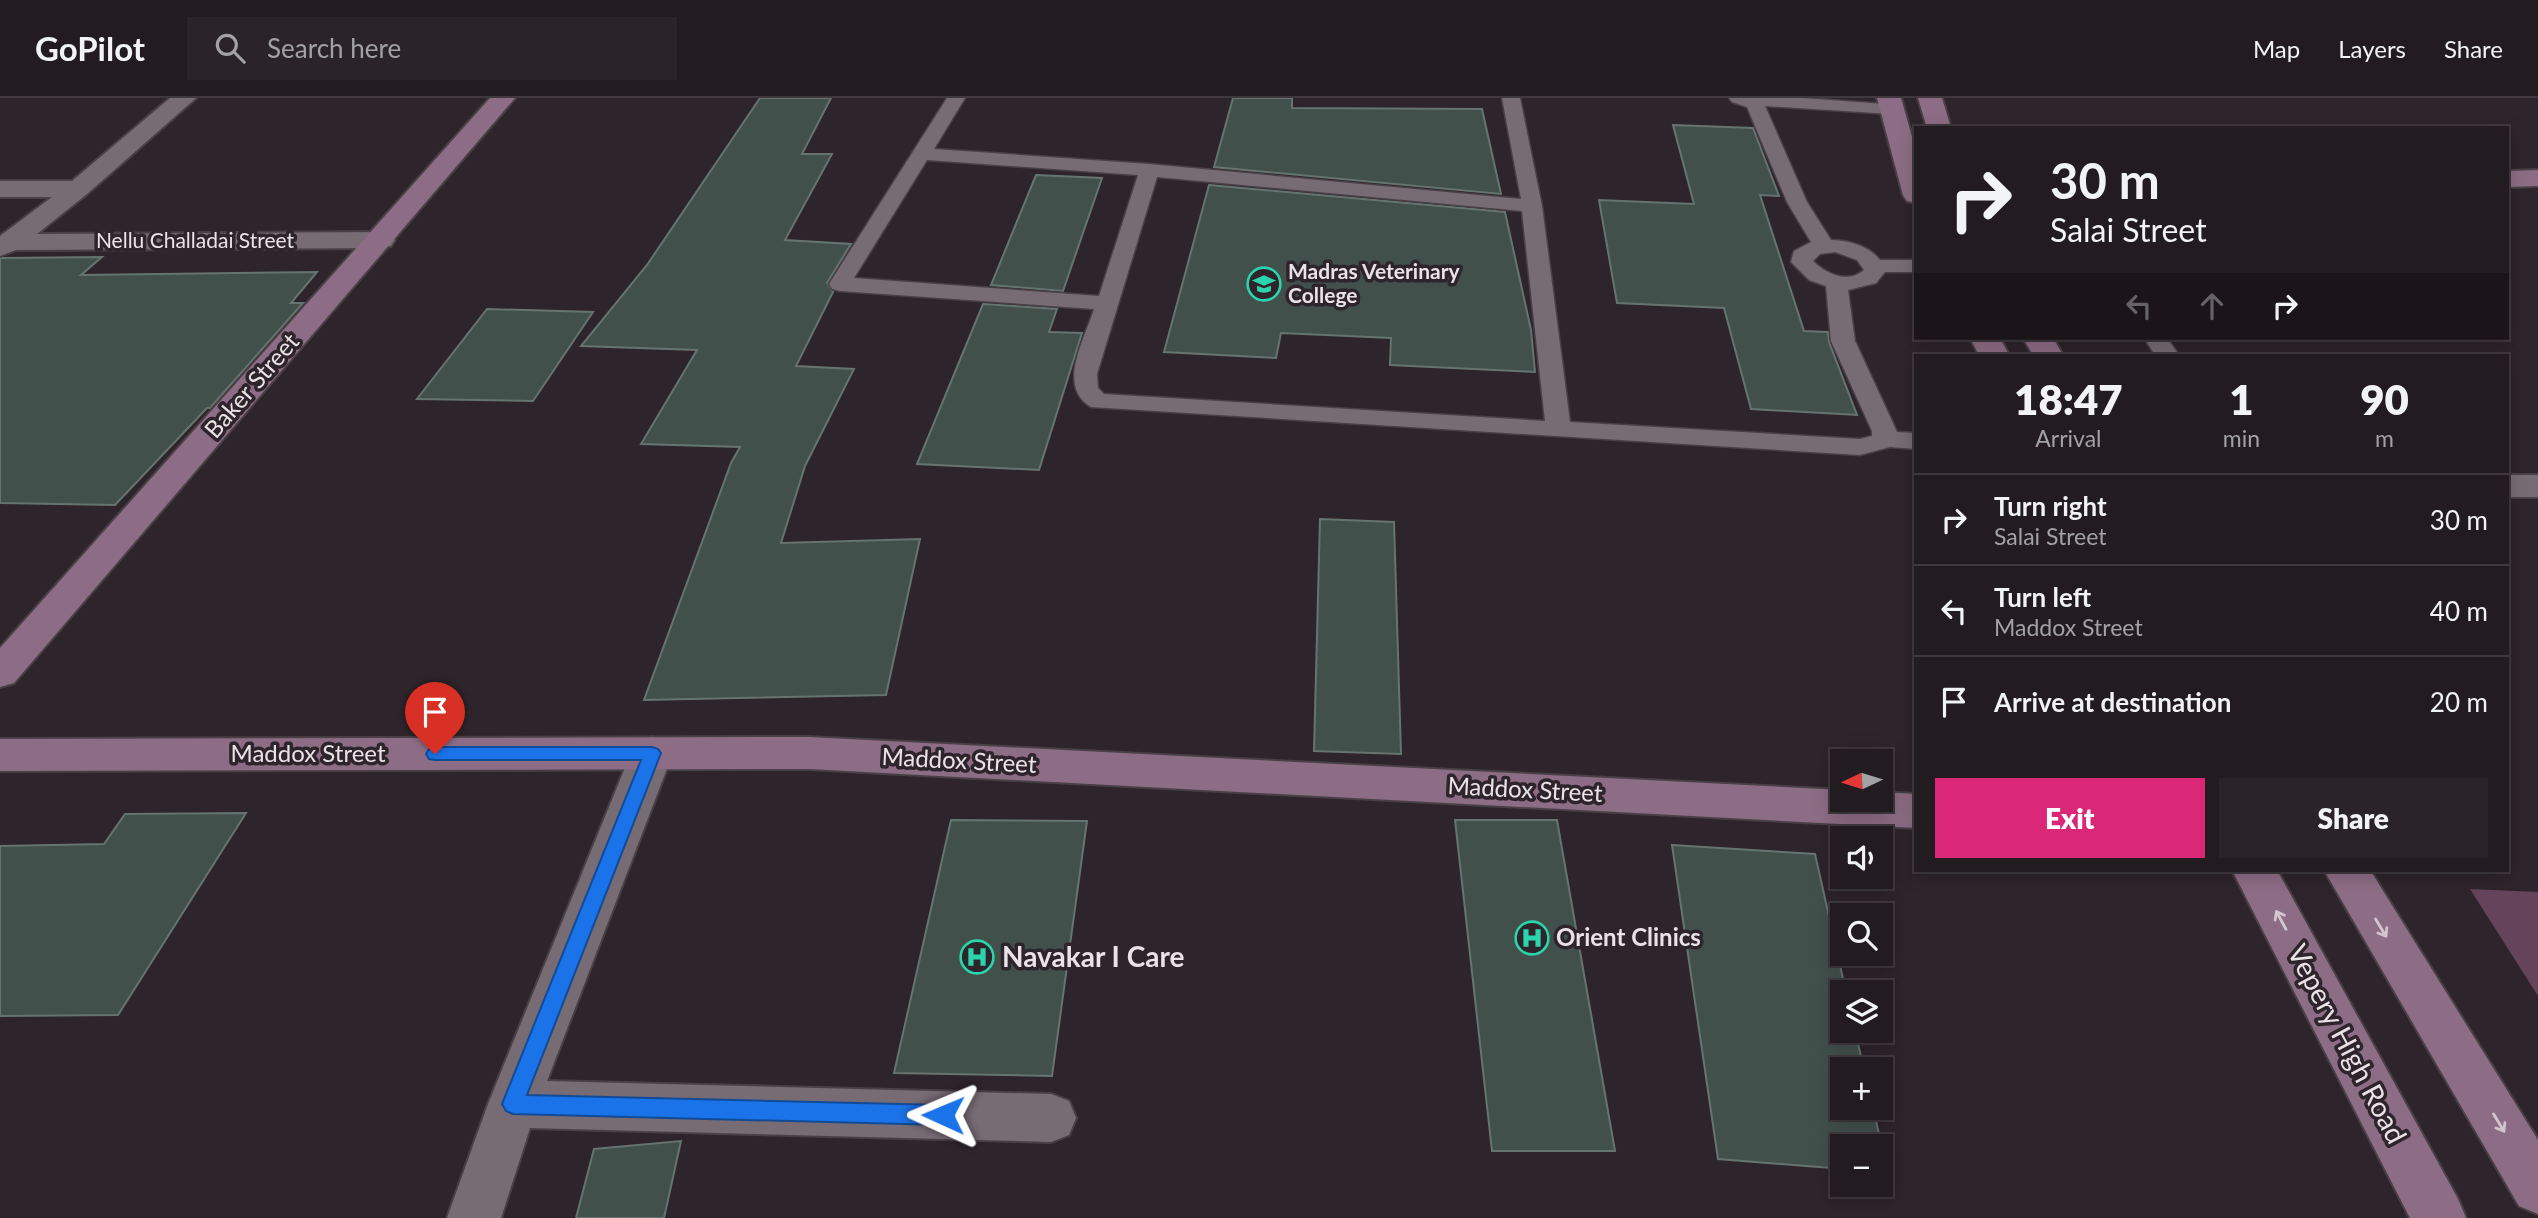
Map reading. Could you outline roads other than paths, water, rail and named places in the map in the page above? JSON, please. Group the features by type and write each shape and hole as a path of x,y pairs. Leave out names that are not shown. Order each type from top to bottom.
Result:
{"street":[{"path":"5,246 78,189 184,98"},
{"name":"Baker Street","path":"0,673 503,98"},
{"path":"1930,98 1938,126"},
{"path":"1890,103 1914,188"},
{"path":"2509,179 2538,178"},
{"path":"0,189 78,189"},
{"name":"Nellu Challadai Street","path":"5,246 381,240"},
{"path":"2509,486 2538,486"},
{"path":"474,1218 513,1104 652,753"},
{"name":"Maddox Street","path":"0,755 809,753 1914,811"},
{"name":"Vepery High Road","path":"2255,872 2439,1218"},
{"path":"2347,872 2538,1188"},
{"path":"513,1104 1051,1118"}],"lane":[{"path":"956,98 840,284 1108,303"},
{"path":"1511,98 1532,206 1558,427"},
{"path":"1744,99 1890,103"},
{"path":"1744,99 1759,112 1797,202 1824,246"},
{"path":"920,155 1149,170 1532,206"},
{"path":"1149,170 1085,374 1085,386 1089,396 1100,402 1558,427 1860,447 1877,445 1885,439 1914,441"},
{"path":"1824,246 1856,251 1871,261 1875,271 1866,280 1836,282 1814,274 1802,262 1802,256 1807,251 1824,246"},
{"path":"1874,266 1914,266"},
{"path":"1836,282 1843,341 1881,422 1885,439"}],"place":[{"name":"Madras Veterinary College","path":"1264,284"},
{"name":"Orient Clinics","path":"1532,938"},
{"name":"Navakar I Care","path":"977,957"}]}
